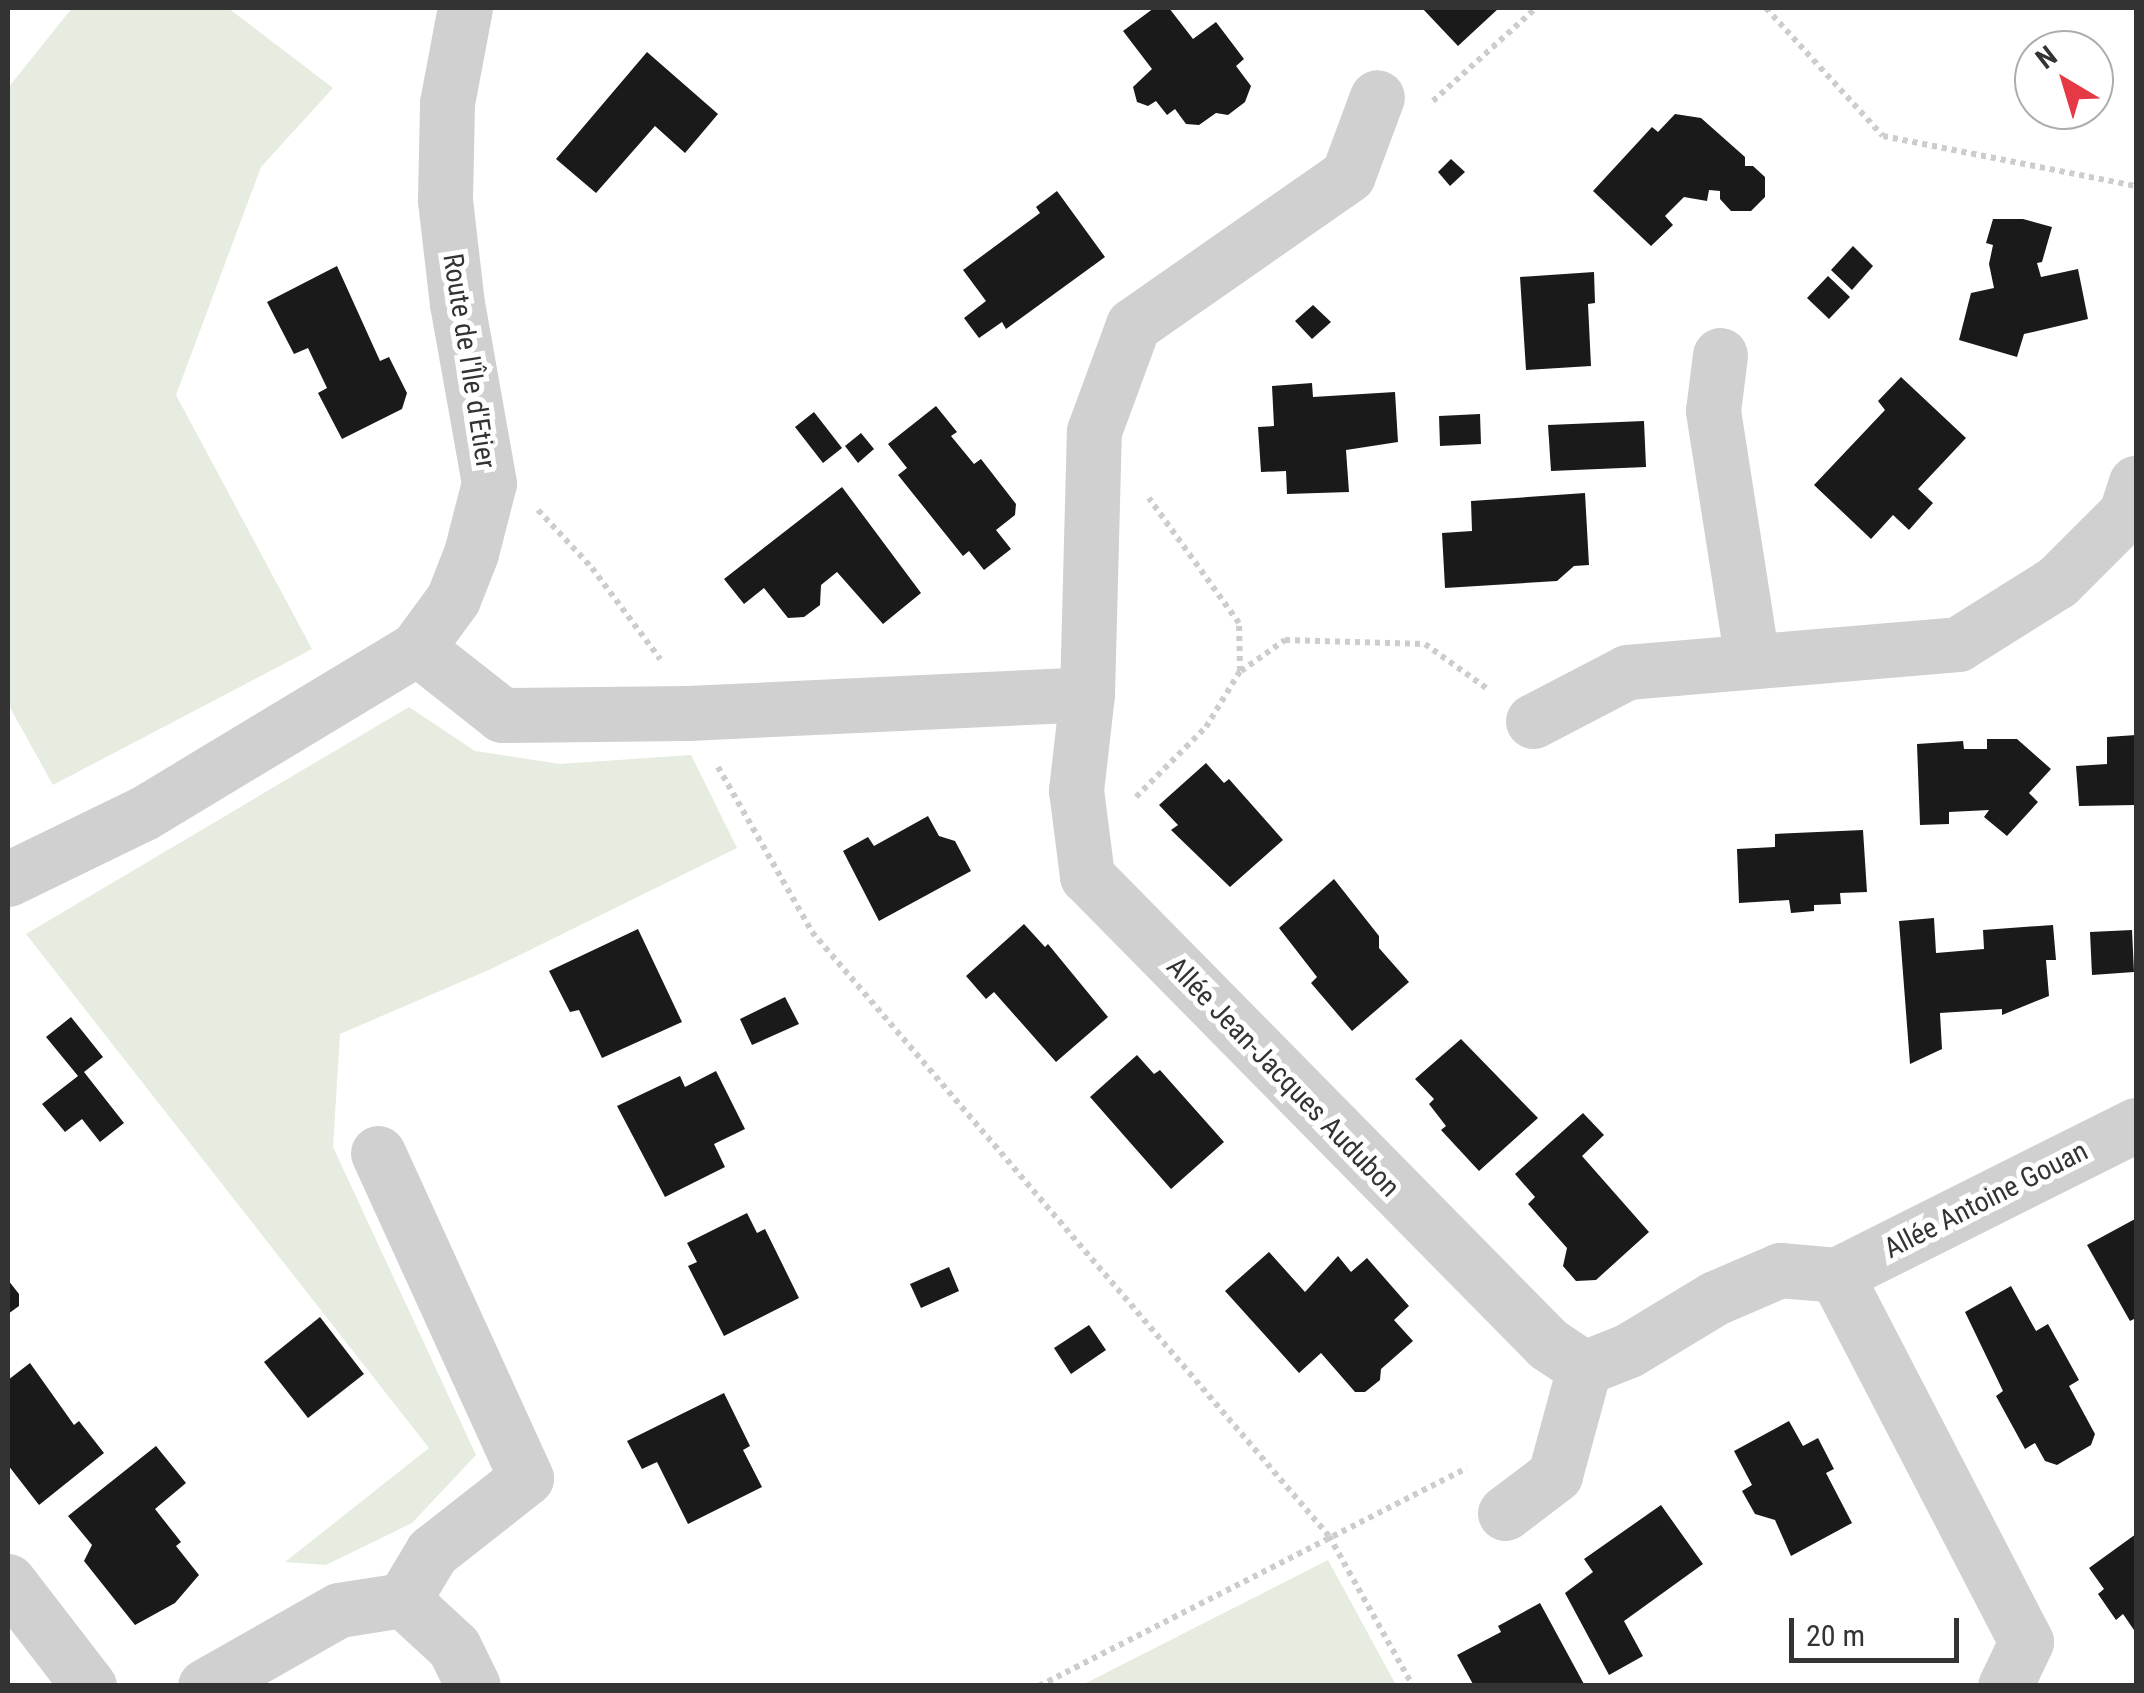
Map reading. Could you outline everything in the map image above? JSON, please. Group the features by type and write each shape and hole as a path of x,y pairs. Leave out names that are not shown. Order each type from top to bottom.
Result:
{"street":[{"name":"Route de l'Île d'Etier","path":"8,879 144,813 416,648 453,599 471,554 489,483 457,304 446,200 447,103 465,8"},
{"name":"Allée Jean-Jacques Audubon","path":"1377,97 1348,174 1133,326 1094,432 1086,694 1076,790 1087,876 1534,1330 1584,1368"},
{"path":"1720,355 1714,411 1752,660"},
{"path":"1533,721 1628,672 1958,644 2058,582 2126,512 2136,483"},
{"path":"416,648 502,714 688,712 1086,694"},
{"name":"Allée Antoine Gouan","path":"1836,1275 2136,1124"},
{"path":"205,1686 339,1610 403,1600 432,1552 526,1478 378,1154"},
{"path":"1505,1513 1555,1475 1584,1368 1629,1350 1715,1298 1780,1270 1836,1275 2026,1642 2004,1686"},
{"path":"8,1581 90,1686"},
{"path":"403,1600 454,1647 473,1686"}],"path":[{"path":"1377,97 1438,102 1536,8"},
{"path":"1766,8 1882,136 2136,186"},
{"path":"1094,432 1164,515 1239,623 1240,672"},
{"path":"489,483 538,510 592,568 655,648 812,932 1329,1536 1413,1686"},
{"path":"1079,820 1137,797 1206,727 1240,672 1285,640 1424,644 1533,721"},
{"path":"1039,1686 1484,1460"}],"shaded area":[{"path":"72,8 228,8 333,88 261,167 176,395 312,649 53,785 8,704 8,88"},
{"path":"409,707 475,751 560,764 691,755 737,848 491,969 340,1034 333,1147 476,1455 412,1523 326,1565 285,1562 429,1448 26,934"},
{"path":"1328,1560 1396,1685 1082,1685"}],"building":[{"path":"1154,8 1169,8 1193,39 1216,22 1244,59 1236,66 1251,86 1245,102 1228,115 1216,113 1199,125 1186,124 1175,109 1167,115 1156,101 1148,106 1137,102 1133,87 1152,69 1123,31"},
{"path":"1422,8 1499,8 1458,46"},
{"path":"647,52 718,114 685,153 655,126 596,193 556,159"},
{"path":"1675,114 1701,118 1745,157 1745,166 1753,166 1765,177 1765,197 1751,211 1731,211 1720,199 1720,191 1709,190 1707,201 1684,197 1665,216 1673,225 1651,246 1593,191 1652,127 1658,132"},
{"path":"1451,159 1465,172 1450,186 1438,172"},
{"path":"1057,191 1105,257 1006,329 1002,322 979,338 964,318 986,301 963,270 1040,213 1036,207"},
{"path":"1993,219 2023,219 2052,227 2042,262 2037,263 2041,277 2078,269 2088,319 2024,334 2017,357 1959,340 1971,293 1994,288 1989,264 1993,245 1986,243"},
{"path":"1853,246 1873,266 1852,290 1831,270"},
{"path":"337,266 380,361 389,357 407,393 402,409 342,439 318,393 327,388 308,348 294,354 267,302"},
{"path":"1594,272 1595,303 1588,304 1591,366 1526,370 1520,277"},
{"path":"1828,276 1850,297 1829,319 1807,298"},
{"path":"1313,305 1331,322 1312,339 1295,321"},
{"path":"1901,377 1966,438 1918,489 1933,503 1909,530 1893,515 1871,539 1814,485 1885,410 1878,401"},
{"path":"1312,383 1313,397 1395,392 1398,442 1346,450 1349,492 1287,494 1286,471 1261,472 1258,427 1274,426 1272,386"},
{"path":"936,406 957,432 951,436 974,464 981,459 1016,504 1015,515 996,530 1011,549 984,570 969,551 963,556 898,475 907,468 888,444"},
{"path":"814,412 842,448 823,463 795,427"},
{"path":"1480,414 1481,444 1440,446 1439,416"},
{"path":"1644,421 1646,467 1551,471 1548,425"},
{"path":"861,433 874,449 858,463 845,446"},
{"path":"842,487 921,593 883,624 837,572 821,585 820,605 804,617 788,618 764,588 744,604 724,579"},
{"path":"1585,493 1589,565 1574,566 1557,581 1445,588 1442,533 1472,531 1471,501"},
{"path":"2136,735 2136,805 2079,806 2076,766 2107,764 2107,737"},
{"path":"1987,739 2017,739 2051,769 2029,793 2038,802 2007,836 1984,817 1989,810 1949,812 1949,824 1920,825 1917,744 1963,741 1964,749 1987,749"},
{"path":"1206,763 1224,783 1229,779 1283,840 1230,887 1171,830 1178,825 1159,805"},
{"path":"928,816 939,836 955,841 971,871 879,921 843,851 868,837 874,846"},
{"path":"1863,830 1867,892 1840,893 1841,904 1814,905 1814,911 1791,913 1789,900 1739,903 1737,849 1775,847 1775,834"},
{"path":"1334,879 1379,936 1379,948 1409,982 1352,1031 1311,983 1317,977 1279,928"},
{"path":"1934,918 1936,953 1984,949 1983,930 2053,925 2056,960 2046,960 2049,996 2002,1015 2002,1009 1940,1013 1942,1049 1910,1064 1899,921"},
{"path":"1024,924 1045,947 1048,944 1108,1017 1056,1062 994,992 986,999 966,976"},
{"path":"638,929 682,1022 602,1058 579,1010 570,1012 549,971"},
{"path":"2132,930 2134,972 2092,975 2090,932"},
{"path":"785,997 799,1024 752,1045 740,1019"},
{"path":"71,1017 103,1057 84,1072 124,1123 100,1142 82,1119 65,1132 42,1104 78,1076 46,1037"},
{"path":"1461,1039 1538,1118 1479,1171 1441,1130 1446,1126 1429,1104 1434,1099 1415,1079"},
{"path":"1137,1055 1154,1074 1160,1070 1224,1142 1171,1189 1090,1097"},
{"path":"716,1071 745,1129 714,1144 725,1167 665,1197 617,1106 680,1076 685,1087"},
{"path":"1583,1113 1604,1135 1582,1156 1649,1232 1596,1280 1576,1281 1563,1266 1567,1248 1528,1204 1535,1197 1515,1174"},
{"path":"747,1213 757,1233 765,1229 799,1298 724,1336 688,1266 697,1262 687,1243"},
{"path":"2135,1219 2136,1318 2130,1321 2087,1245"},
{"path":"1269,1252 1305,1292 1338,1256 1351,1272 1367,1258 1409,1306 1394,1320 1413,1341 1381,1369 1380,1380 1365,1392 1355,1392 1321,1353 1299,1373 1225,1291"},
{"path":"949,1267 959,1291 921,1308 910,1284"},
{"path":"8,1280 19,1294 19,1306 8,1314"},
{"path":"2011,1286 2036,1331 2048,1324 2079,1380 2069,1386 2095,1434 2091,1445 2057,1465 2045,1461 2035,1443 2025,1449 1996,1396 2003,1391 1965,1312"},
{"path":"320,1317 364,1374 308,1418 264,1362"},
{"path":"1089,1325 1106,1350 1071,1374 1054,1348"},
{"path":"30,1363 74,1425 79,1421 104,1453 39,1505 8,1465 8,1380"},
{"path":"724,1393 750,1446 743,1450 762,1487 688,1524 657,1462 642,1469 627,1441"},
{"path":"1789,1421 1803,1446 1818,1438 1834,1469 1826,1473 1852,1523 1791,1556 1775,1520 1755,1514 1742,1491 1752,1485 1734,1451"},
{"path":"156,1446 186,1483 155,1509 181,1542 176,1546 199,1575 175,1603 135,1625 84,1561 92,1545 68,1516"},
{"path":"1661,1505 1703,1564 1624,1621 1643,1656 1609,1675 1565,1593 1593,1572 1584,1559"},
{"path":"2136,1534 2136,1633 2123,1614 2116,1620 2098,1594 2104,1589 2089,1568"},
{"path":"1540,1603 1585,1686 1474,1686 1457,1655 1501,1632 1498,1626"}]}
